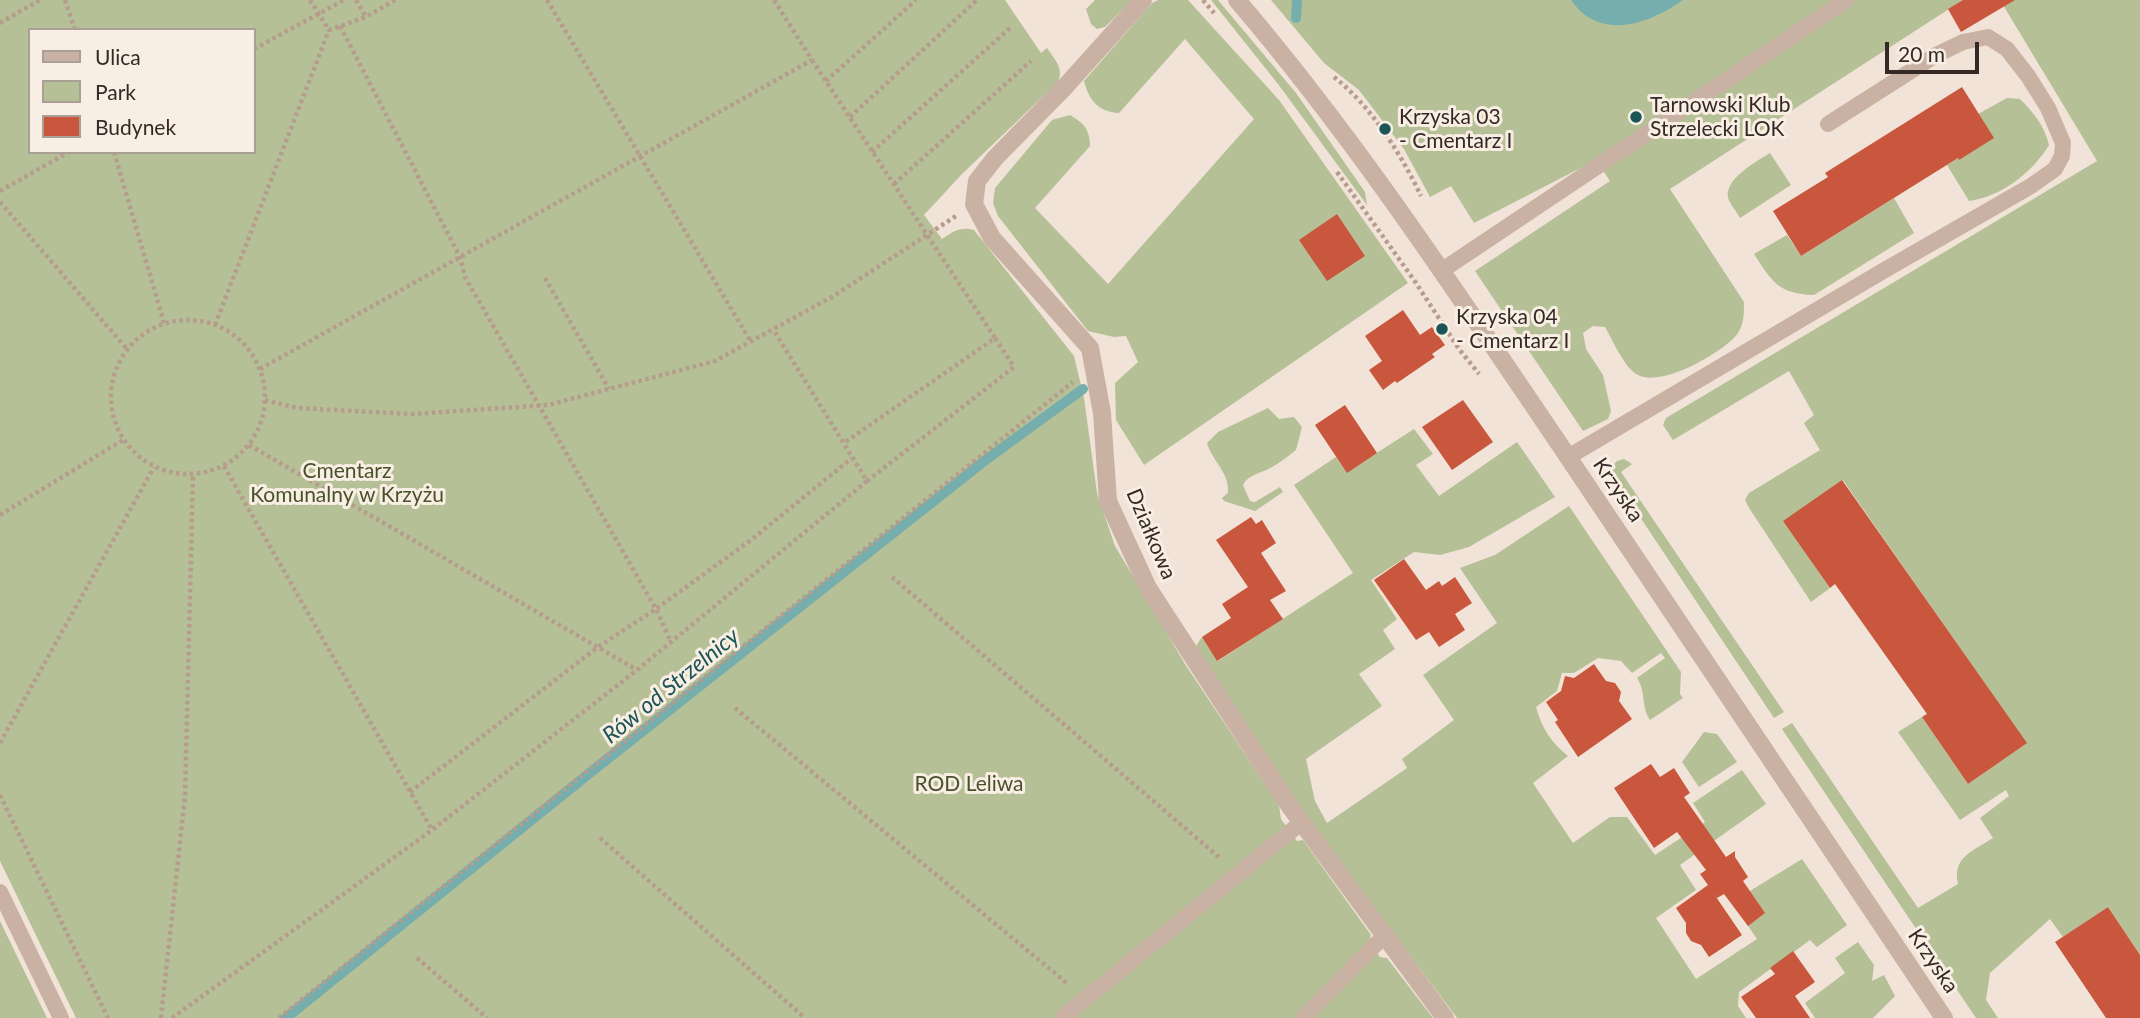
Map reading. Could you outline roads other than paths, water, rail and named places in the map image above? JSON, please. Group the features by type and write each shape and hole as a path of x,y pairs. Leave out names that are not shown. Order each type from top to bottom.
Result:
{"street":[{"name":"Działkowa","path":"1143,0 1063,89 995,158 977,181 974,204 992,238 1090,348 1102,413 1108,501 1148,588 1302,822 1445,1018"},
{"name":"Krzyska","path":"1237,0 1311,89 1360,154 1568,457 1944,1018"}],"lane":[{"path":"1441,271 1846,0"},
{"path":"1568,457 2031,186 2055,169 2063,156 2063,143 2048,108 2028,76 2007,49 1988,37 1964,42 1936,55 1828,124"},
{"path":"1062,1018 1302,822"},
{"path":"0,892 61,1018"},
{"path":"1303,1018 1385,936"}],"water":[{"path":"1571,0 1683,0 1640,22 1610,25 1583,13"}],"waterway":[{"name":"Rów od Strzelnicy","path":"1296,18 1297,0"},
{"name":"Rów od Strzelnicy","path":"286,1018 591,772 983,462 1083,389"}],"place":[{"name":"Tarnowski Klub Strzelecki LOK","path":"1636,117"},
{"name":"Krzyska 03 - Cmentarz I","path":"1385,129"},
{"name":"Krzyska 04 - Cmentarz I","path":"1442,329"}],"park label":[{"name":"Cmentarz Komunalny w Krzyżu","path":"347,483"},
{"name":"ROD Leliwa","path":"969,784"}]}
